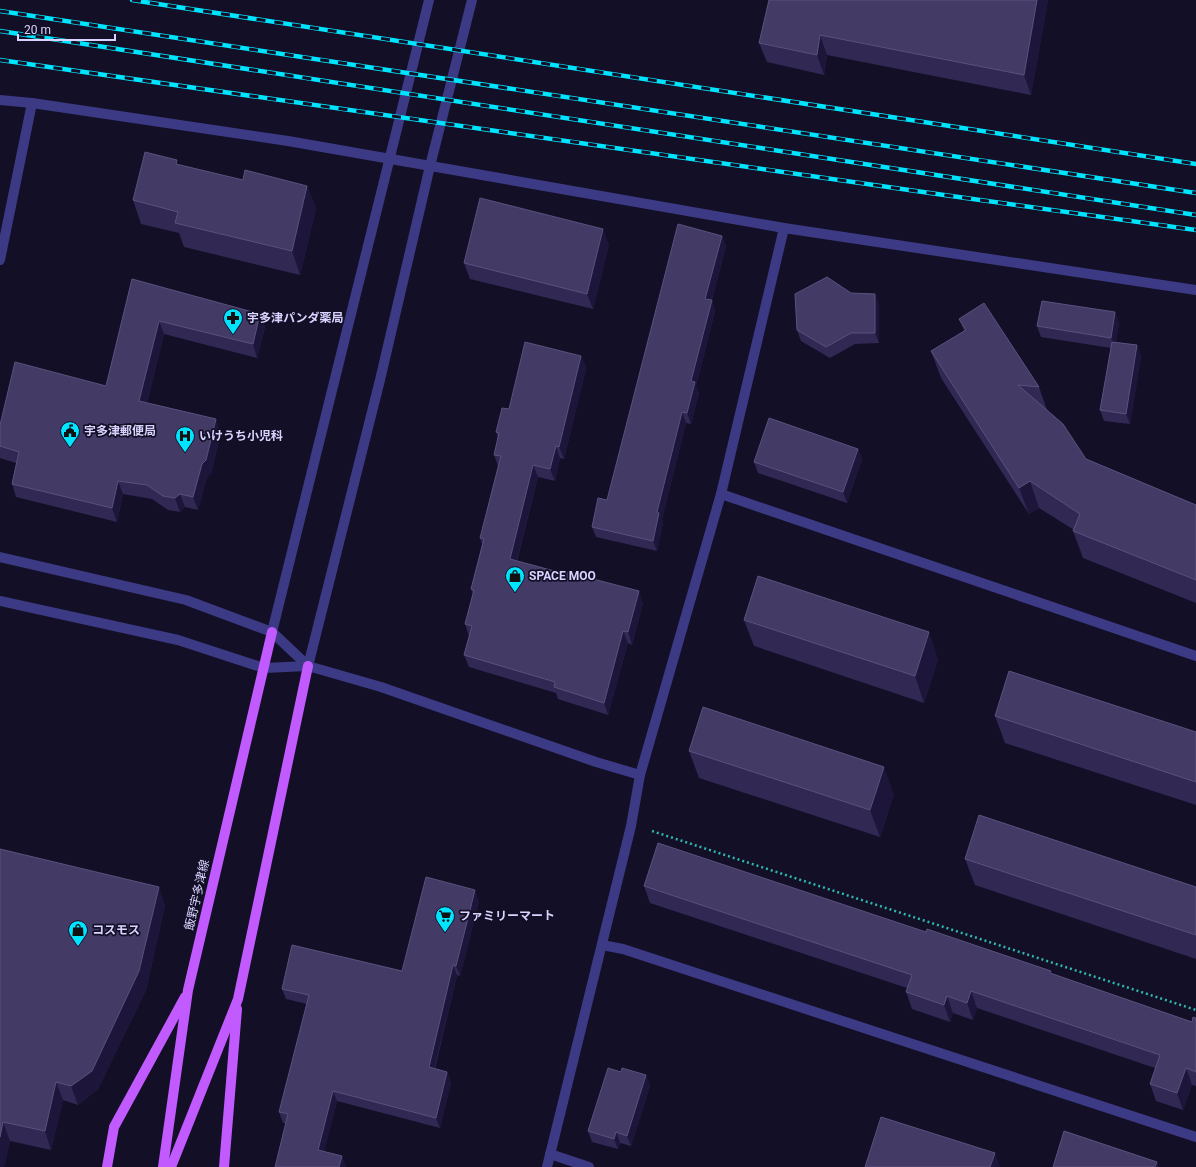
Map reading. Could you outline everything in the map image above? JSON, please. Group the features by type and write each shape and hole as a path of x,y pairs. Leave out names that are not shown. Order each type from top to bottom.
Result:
{"main road":[{"name":"飯野宇多津線","path":"163,1167 188,990 272,632"},
{"path":"224,1167 238,999 308,666"},
{"path":"107,1167 114,1128 188,990"},
{"path":"171,1167 238,999"}],"street":[{"path":"272,632 429,0"},
{"path":"308,666 380,380 430,166 472,0"},
{"path":"0,100 288,141 784,228 1196,290"},
{"path":"0,260 32,104"},
{"path":"547,1167 631,826 640,775 721,494 784,228"},
{"path":"721,494 1196,656"},
{"path":"0,557 186,600 272,632 308,666"},
{"path":"0,601 178,640 264,668 308,666 380,687 596,762 640,775"},
{"path":"602,945 631,952 1196,1137"},
{"path":"550,1154 589,1167"}],"path":[{"path":"666,836 1196,1010"}],"building":[{"path":"769,0 1037,0 1024,75 820,35 817,55 759,43"},
{"path":"145,152 177,160 176,164 243,180 245,170 307,186 292,251 175,223 178,212 133,200"},
{"path":"480,198 603,229 587,294 464,263"},
{"path":"678,224 722,236 705,299 712,300 691,381 695,382 687,413 682,412 657,512 659,513 653,541 592,527 598,498 607,500"},
{"path":"827,277 851,293 875,294 875,333 851,333 826,347 797,330 795,294"},
{"path":"132,279 260,314 253,344 159,321 139,401 216,419 206,460 202,464 193,497 180,494 175,498 163,496 147,485 118,481 112,508 12,484 19,452 0,446 0,425 15,362 106,386"},
{"path":"1042,301 1115,312 1111,338 1037,326"},
{"path":"984,303 1039,387 1018,385 1063,424 1086,459 1196,505 1196,580 1073,531 1080,514 1030,481 1019,488 931,351 966,330 959,319"},
{"path":"525,342 581,356 559,447 556,446 550,469 533,465 510,559 639,591 628,632 623,631 604,703 554,687 555,682 464,655 472,626 465,624 474,590 471,589 484,539 480,538 501,456 494,455 499,433 496,432 502,408 509,409"},
{"path":"1112,342 1137,345 1126,414 1100,410"},
{"path":"769,418 858,449 843,492 754,462"},
{"path":"758,576 929,632 915,676 744,620"},
{"path":"1009,671 1196,732 1196,782 995,716"},
{"path":"703,707 884,767 870,810 689,751"},
{"path":"979,815 1196,887 1196,935 965,859"},
{"path":"658,843 926,932 927,929 1051,971 1050,973 1192,1022 1193,1017 1196,1018 1196,1072 1186,1068 1177,1093 1150,1084 1160,1055 971,991 967,1003 947,996 944,1005 906,992 912,975 644,886"},
{"name":"コスモス","path":"0,849 159,887 139,971 92,1071 71,1086 56,1082 45,1131 3,1122 0,1137"},
{"path":"426,877 475,890 456,966 453,965 429,1067 447,1072 436,1118 333,1091 318,1150 342,1156 339,1167 275,1167 288,1114 279,1112 309,995 282,989 292,945 402,971"},
{"path":"608,1068 621,1072 622,1068 646,1075 627,1136 616,1132 614,1139 588,1131"},
{"path":"881,1117 995,1153 990,1167 865,1167"},
{"path":"1064,1131 1157,1162 1155,1167 1053,1167"}],"railway":[{"path":"132,0 1196,164"},
{"path":"0,11 1196,193"},
{"path":"0,31 1196,215"},
{"path":"0,60 1196,230"}],"place":[{"name":"宇多津パンダ薬局","path":"233,335"},
{"name":"宇多津郵便局","path":"70,448"},
{"name":"いけうち小児科","path":"185,453"},
{"name":"SPACE MOO","path":"515,593"},
{"name":"ファミリーマート","path":"445,933"},
{"name":"コスモス","path":"78,947"}]}
